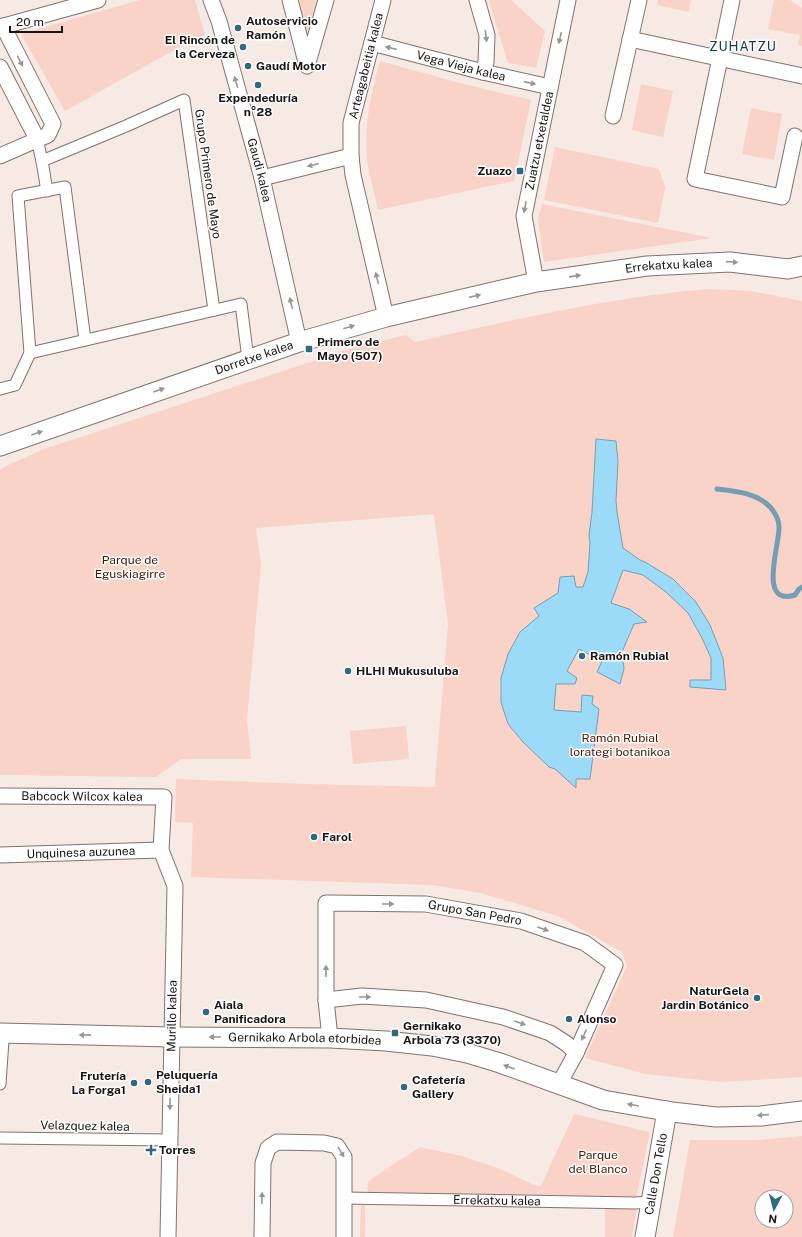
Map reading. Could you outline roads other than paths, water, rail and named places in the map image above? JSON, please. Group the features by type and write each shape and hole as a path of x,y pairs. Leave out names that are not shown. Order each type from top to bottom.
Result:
{"street":[{"path":"0,156 48,135 53,124 1,27 77,3 98,0"},
{"name":"Gaudi kalea","path":"211,0 221,28 262,178 299,342"},
{"path":"290,0 307,66 326,0"},
{"name":"Arteagabeitia kalea","path":"351,156 351,123 383,0"},
{"path":"477,0 487,35 486,62 483,72"},
{"name":"Zuatzu etxetaldea","path":"536,282 524,216 568,0"},
{"path":"613,116 639,0"},
{"path":"732,0 695,179 782,197 795,136"},
{"path":"630,39 802,76"},
{"name":"Vega Vieja kalea","path":"372,44 550,87"},
{"path":"0,67 37,139 47,191"},
{"name":"Grupo Primero de Mayo","path":"42,161 184,100 214,310"},
{"path":"262,178 351,156 353,175 386,316"},
{"path":"0,389 15,385 30,353 18,196 65,188 82,322 86,340"},
{"name":"Errekatxu kalea","path":"536,282 647,266 730,262 788,269 802,266"},
{"name":"Dorretxe kalea","path":"0,446 299,342 386,316 536,282"},
{"path":"30,353 241,304 248,359"},
{"name":"Babcock Wilcox kalea","path":"0,796 164,797"},
{"name":"Murillo kalea","path":"164,797 161,850 175,886 168,1237"},
{"name":"Unquinesa auzunea","path":"0,855 161,850"},
{"name":"Grupo San Pedro","path":"330,1038 326,1000 326,903 426,904 521,921 585,943 615,965 576,1053 558,1084"},
{"path":"326,1000 362,996 426,1000 503,1017 550,1033 567,1044 576,1053"},
{"path":"0,1084 2,1037"},
{"name":"Gernikako Arbola etorbidea","path":"2,1037 330,1038 386,1041 432,1046 467,1053 500,1063 603,1100 673,1112 716,1117 761,1116 802,1111"},
{"name":"Calle Don Tello","path":"645,1237 651,1202 673,1112"},
{"name":"Calle Don Tello","path":"657,1237 673,1112"},
{"name":"Velazquez kalea","path":"0,1138 170,1140"},
{"path":"262,1237 263,1163 268,1148 277,1142 324,1142 338,1146 344,1157 344,1237"},
{"name":"Errekatxu kalea","path":"344,1198 635,1203 651,1202"}],"water":[{"path":"596,439 616,441 618,461 616,501 623,548 640,560 673,579 696,602 710,625 723,658 726,690 690,687 690,680 711,680 711,658 688,613 666,592 643,575 623,570 611,603 629,609 647,622 634,624 622,652 624,669 620,684 597,672 602,661 579,649 567,671 577,678 575,684 556,684 554,710 581,712 582,695 593,696 592,704 599,709 590,779 576,779 576,788 555,769 549,767 523,742 508,724 501,702 501,678 508,654 520,632 539,616 534,608 558,593 560,577 574,576 576,587 583,587 588,572 590,543 589,535 592,512"}],"waterway":[{"path":"717,489 739,492 753,496 760,499 771,508 774,512 779,527 773,572 777,592 783,596 795,595 802,587"}],"place":[{"name":"Autoservicio Ramón","path":"238,28"},
{"name":"El Rincón de la Cerveza","path":"243,47"},
{"name":"Gaudí Motor","path":"248,66"},
{"name":"Expendeduría n°28","path":"258,85"},
{"name":"Zuazo","path":"520,171"},
{"name":"Primero de Mayo (507)","path":"309,349"},
{"name":"Ramón Rubial","path":"582,656"},
{"name":"HLHI Mukusuluba","path":"348,671"},
{"name":"Farol","path":"314,837"},
{"name":"NaturGela Jardin Botánico","path":"757,998"},
{"name":"Aiala Panificadora","path":"206,1012"},
{"name":"Alonso","path":"569,1019"},
{"name":"Gernikako Arbola 73 (3370)","path":"395,1033"},
{"name":"Peluquería Sheida1","path":"148,1082"},
{"name":"Frutería La Forga1","path":"134,1083"},
{"name":"Cafetería Gallery","path":"404,1087"},
{"name":"Torres","path":"151,1150"}],"district":[{"name":"ZUHATZU","path":"743,46"}],"park label":[{"name":"Parque de Eguskiagirre","path":"130,567"},
{"name":"Ramón Rubial lorategi botanikoa","path":"620,745"},
{"name":"Parque del Blanco","path":"598,1162"}]}
